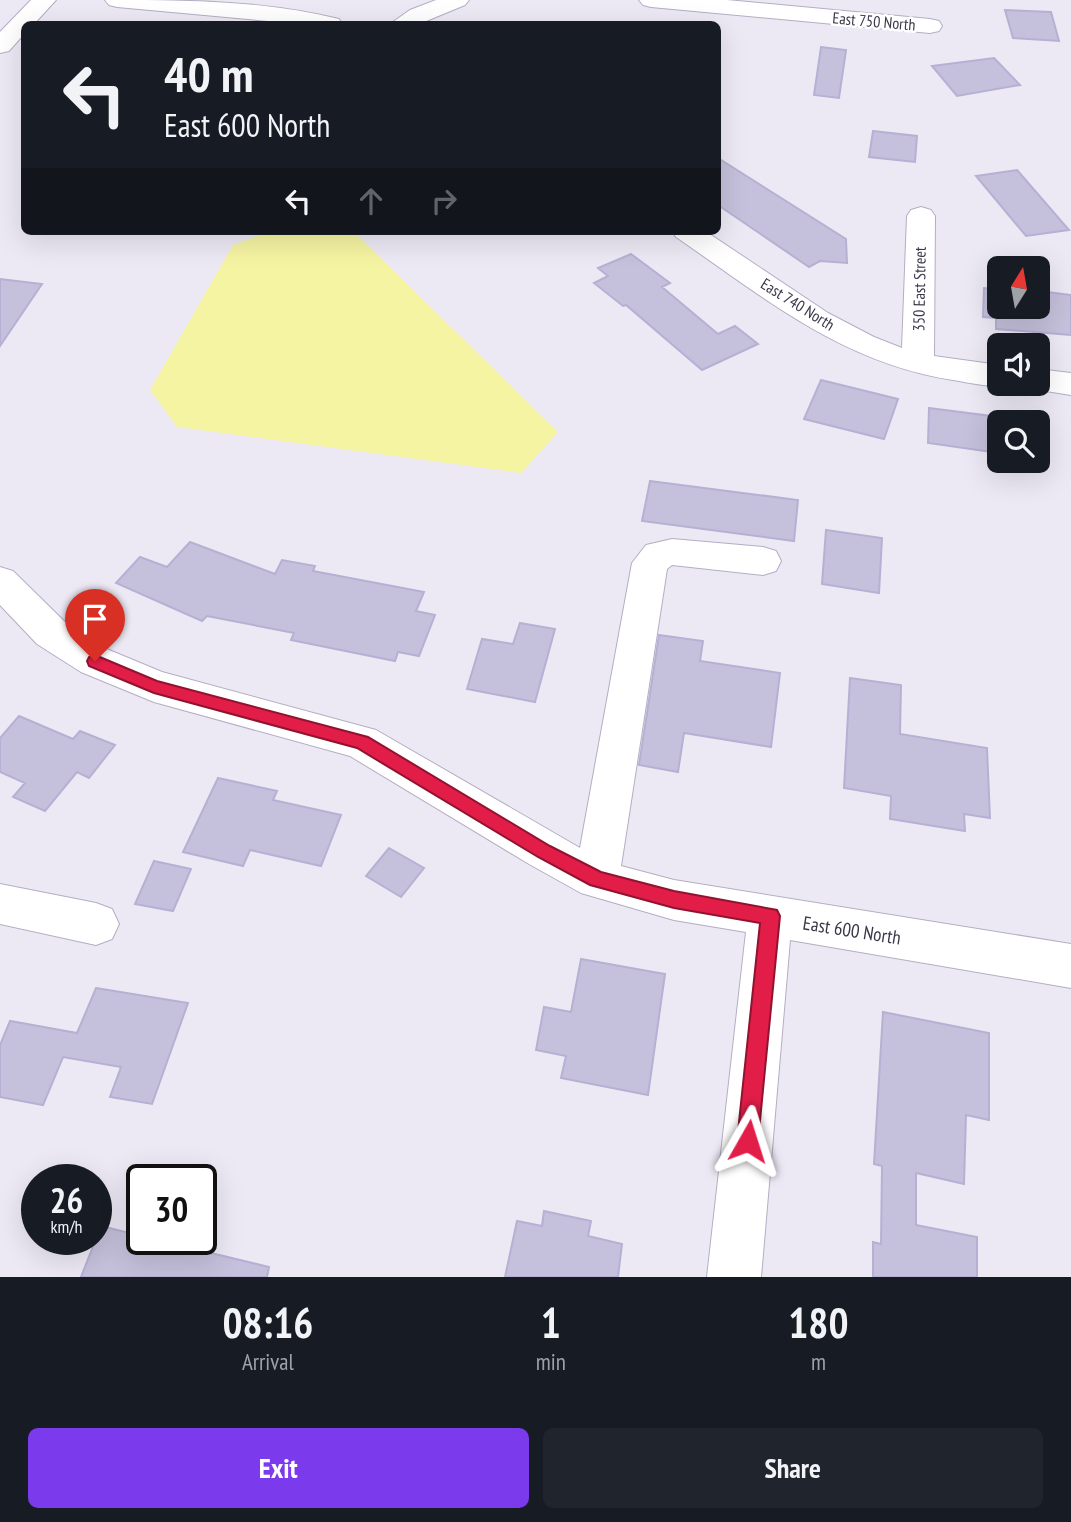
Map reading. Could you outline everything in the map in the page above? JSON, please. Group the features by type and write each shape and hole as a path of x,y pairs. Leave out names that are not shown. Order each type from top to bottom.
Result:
{"street":[{"path":"24,21 44,0"},
{"path":"117,0 295,16 317,21"},
{"path":"407,21 457,0"},
{"name":"East 750 North","path":"651,0 930,26"},
{"path":"0,46 21,24"},
{"name":"350 East Street","path":"918,362 921,216"},
{"name":"East 740 North","path":"692,235 806,311 864,345 918,362 987,374"},
{"path":"1050,381 1071,384"},
{"path":"597,879 616,749 650,563 659,555 672,552 763,561"},
{"name":"East 600 North","path":"0,581 51,633 95,661 154,686 362,742 544,851 597,879 674,900 1071,966"},
{"path":"0,904 96,924"},
{"path":"734,1277 770,916"}],"shaded area":[{"path":"261,235 357,235 558,432 521,473 177,427 150,390 233,245"}],"building":[{"path":"1005,10 1051,12 1059,41 1013,38"},
{"path":"821,47 846,50 839,98 814,95"},
{"path":"994,58 1020,85 957,96 932,66"},
{"path":"873,131 917,136 915,162 869,157"},
{"path":"721,160 846,239 847,263 820,261 809,267 721,207"},
{"path":"1017,170 1069,230 1026,236 976,176"},
{"path":"631,254 670,283 662,287 718,334 735,326 758,344 702,370 626,305 623,306 594,283 608,276 598,268"},
{"path":"0,279 42,284 0,346"},
{"path":"984,288 987,288 987,317 983,317"},
{"path":"1050,292 1071,295 1071,335 996,329 996,319 1050,319"},
{"path":"821,380 898,399 884,439 804,419"},
{"path":"929,408 987,415 987,451 928,443"},
{"path":"650,481 798,500 794,541 642,521"},
{"path":"826,530 882,538 879,593 822,584"},
{"path":"190,542 275,574 282,560 315,566 313,571 424,592 416,611 435,615 419,656 398,652 395,661 291,640 294,633 207,616 202,621 116,583 140,557 167,567"},
{"path":"520,623 555,629 535,702 467,689 482,639 513,644"},
{"path":"659,635 703,641 700,661 780,673 771,747 684,733 678,772 639,765"},
{"path":"850,678 901,685 900,734 987,748 990,818 964,814 965,831 890,819 891,796 844,788"},
{"path":"19,716 73,739 80,731 115,745 89,778 77,772 45,811 13,797 25,783 0,772 0,738"},
{"path":"218,778 277,791 273,800 341,815 321,866 250,850 243,866 183,852"},
{"path":"389,848 424,868 401,897 366,876"},
{"path":"154,861 191,869 173,911 135,904"},
{"path":"581,959 665,974 648,1095 561,1078 566,1056 536,1050 544,1007 571,1012"},
{"path":"96,988 188,1003 152,1104 110,1097 121,1067 63,1057 43,1105 0,1097 0,1045 10,1021 77,1033"},
{"path":"883,1012 989,1033 989,1120 966,1115 964,1184 916,1173 916,1225 977,1237 977,1277 873,1277 873,1242 881,1244 882,1166 874,1164"},
{"path":"544,1211 591,1221 588,1236 622,1244 618,1277 505,1277 517,1221 542,1226"},
{"path":"112,1229 126,1232 126,1255 217,1254 269,1267 267,1277 81,1277 90,1255 112,1255"}],"route":[{"path":"95,661 154,686 362,742 544,851 597,879 674,900 770,916 748,1141"}]}
